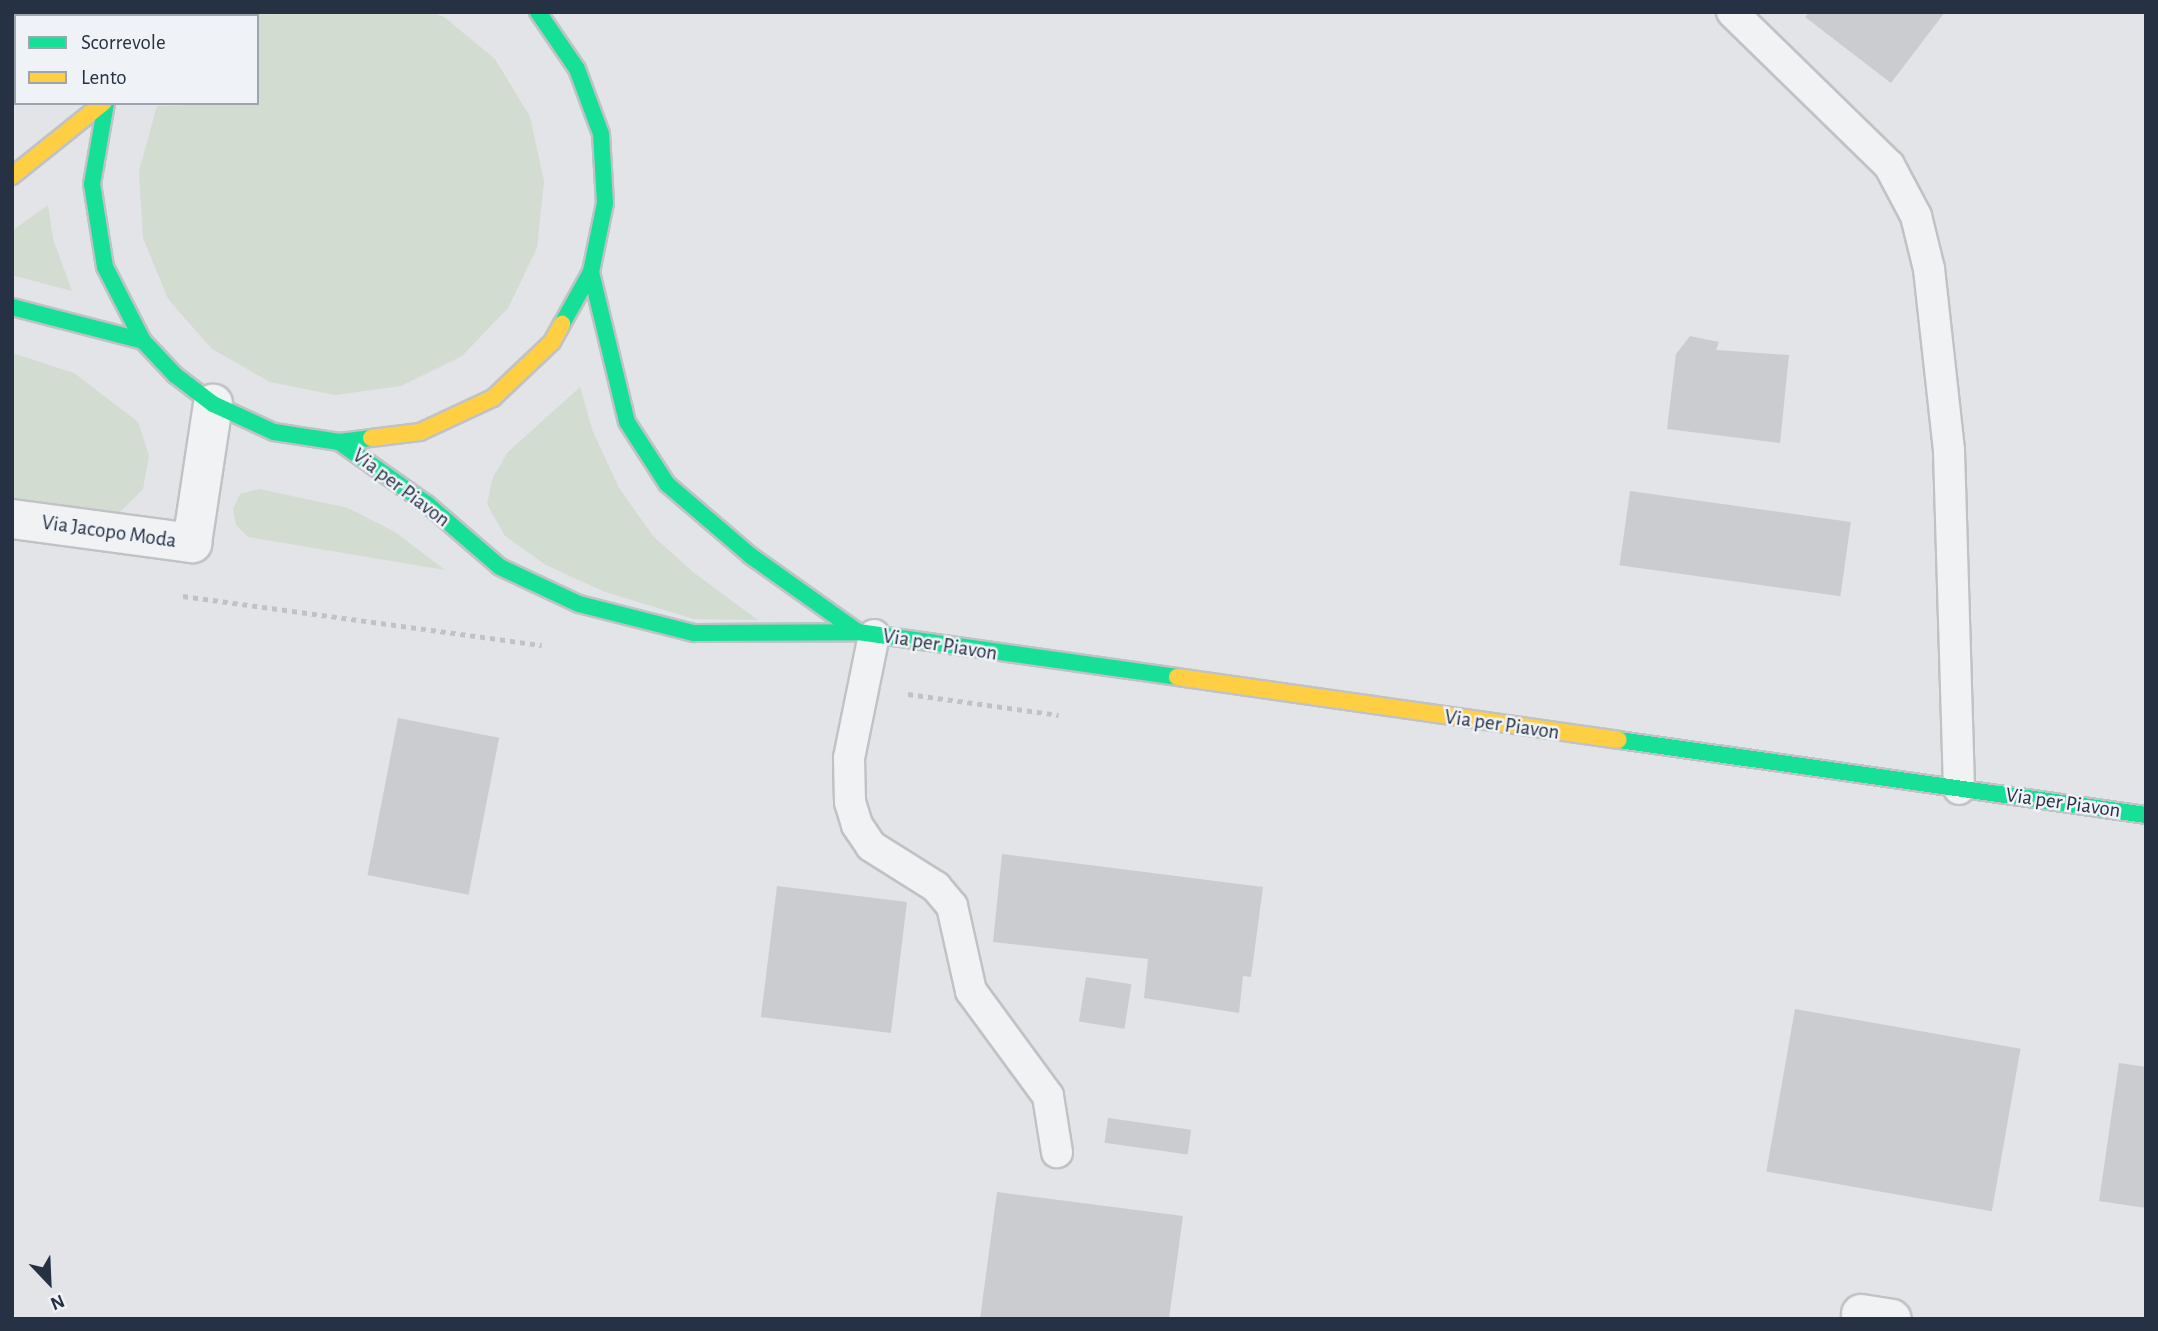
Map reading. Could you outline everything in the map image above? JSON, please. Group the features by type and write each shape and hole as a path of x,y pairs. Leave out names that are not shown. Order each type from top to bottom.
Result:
{"street":[{"path":"104,105 92,184 103,255 143,341 175,375 213,404 274,432 339,442 419,432 493,398 552,342 591,272 605,203 601,134 578,69 538,12"},
{"path":"12,176 101,105"},
{"name":"Via per Piavon","path":"591,272 627,422 667,484 751,556 866,634"},
{"path":"12,307 143,341"},
{"name":"Via Jacopo Moda","path":"12,519 192,543 213,404"},
{"name":"Via per Piavon","path":"339,442 427,504 500,567 579,604 694,633 866,634 2146,815"}],"lane":[{"path":"1732,12 1889,164 1916,216 1929,269 1949,452 1959,789"},
{"path":"866,634 863,688 849,758 850,802 857,825 871,846 936,887 951,906 971,991 1048,1096 1057,1152"}],"path":[{"path":"177,595 548,645"},
{"path":"863,688 1069,716"}],"shaded area":[{"path":"431,12 444,17 495,59 530,117 544,181 537,248 508,308 462,356 401,386 335,395 270,382 212,349 168,299 143,238 139,171 157,106 259,105 259,14 246,14"},
{"path":"48,205 53,239 72,291 12,275 12,231"},
{"path":"12,353 74,373 138,422 149,456 143,489 113,519 12,503"},
{"path":"580,387 593,432 619,488 653,536 694,573 758,620 694,619 605,592 546,565 505,536 487,504 493,477 508,452"},
{"path":"259,489 348,508 395,532 445,570 248,537 236,525 233,509 240,494"}],"building":[{"path":"1809,12 1945,12 1891,83 1805,17"},
{"path":"1690,336 1719,342 1716,350 1789,355 1780,443 1667,429 1676,354"},
{"path":"1630,491 1851,522 1840,596 1620,565"},
{"path":"398,718 499,738 469,895 367,875"},
{"path":"1002,854 1263,887 1251,977 1243,976 1239,1013 1144,998 1148,959 993,942"},
{"path":"777,886 907,902 891,1033 761,1017"},
{"path":"1086,977 1131,984 1124,1029 1079,1021"},
{"path":"1795,1009 2021,1049 1992,1211 1766,1171"},
{"path":"2119,1063 2146,1067 2146,1208 2099,1201"},
{"path":"1108,1118 1191,1130 1188,1154 1105,1143"},
{"path":"997,1192 1183,1216 1169,1319 980,1319"}],"traffic: fast":[{"path":"538,12 577,69 601,134 605,203 591,272 562,324"},
{"path":"106,105 92,184 105,267 143,341 175,375 213,404 274,432 339,442 371,438"},
{"path":"591,272 627,422 667,484 751,556 858,632"},
{"path":"12,307 143,341"},
{"path":"339,442 427,504 500,567 579,604 694,633 858,632 1177,677"},
{"path":"1619,740 2146,815"}],"traffic: slow":[{"path":"12,176 101,105"},
{"path":"371,438 420,432 493,398 552,342 562,324"},
{"path":"1177,677 1619,740"}]}
